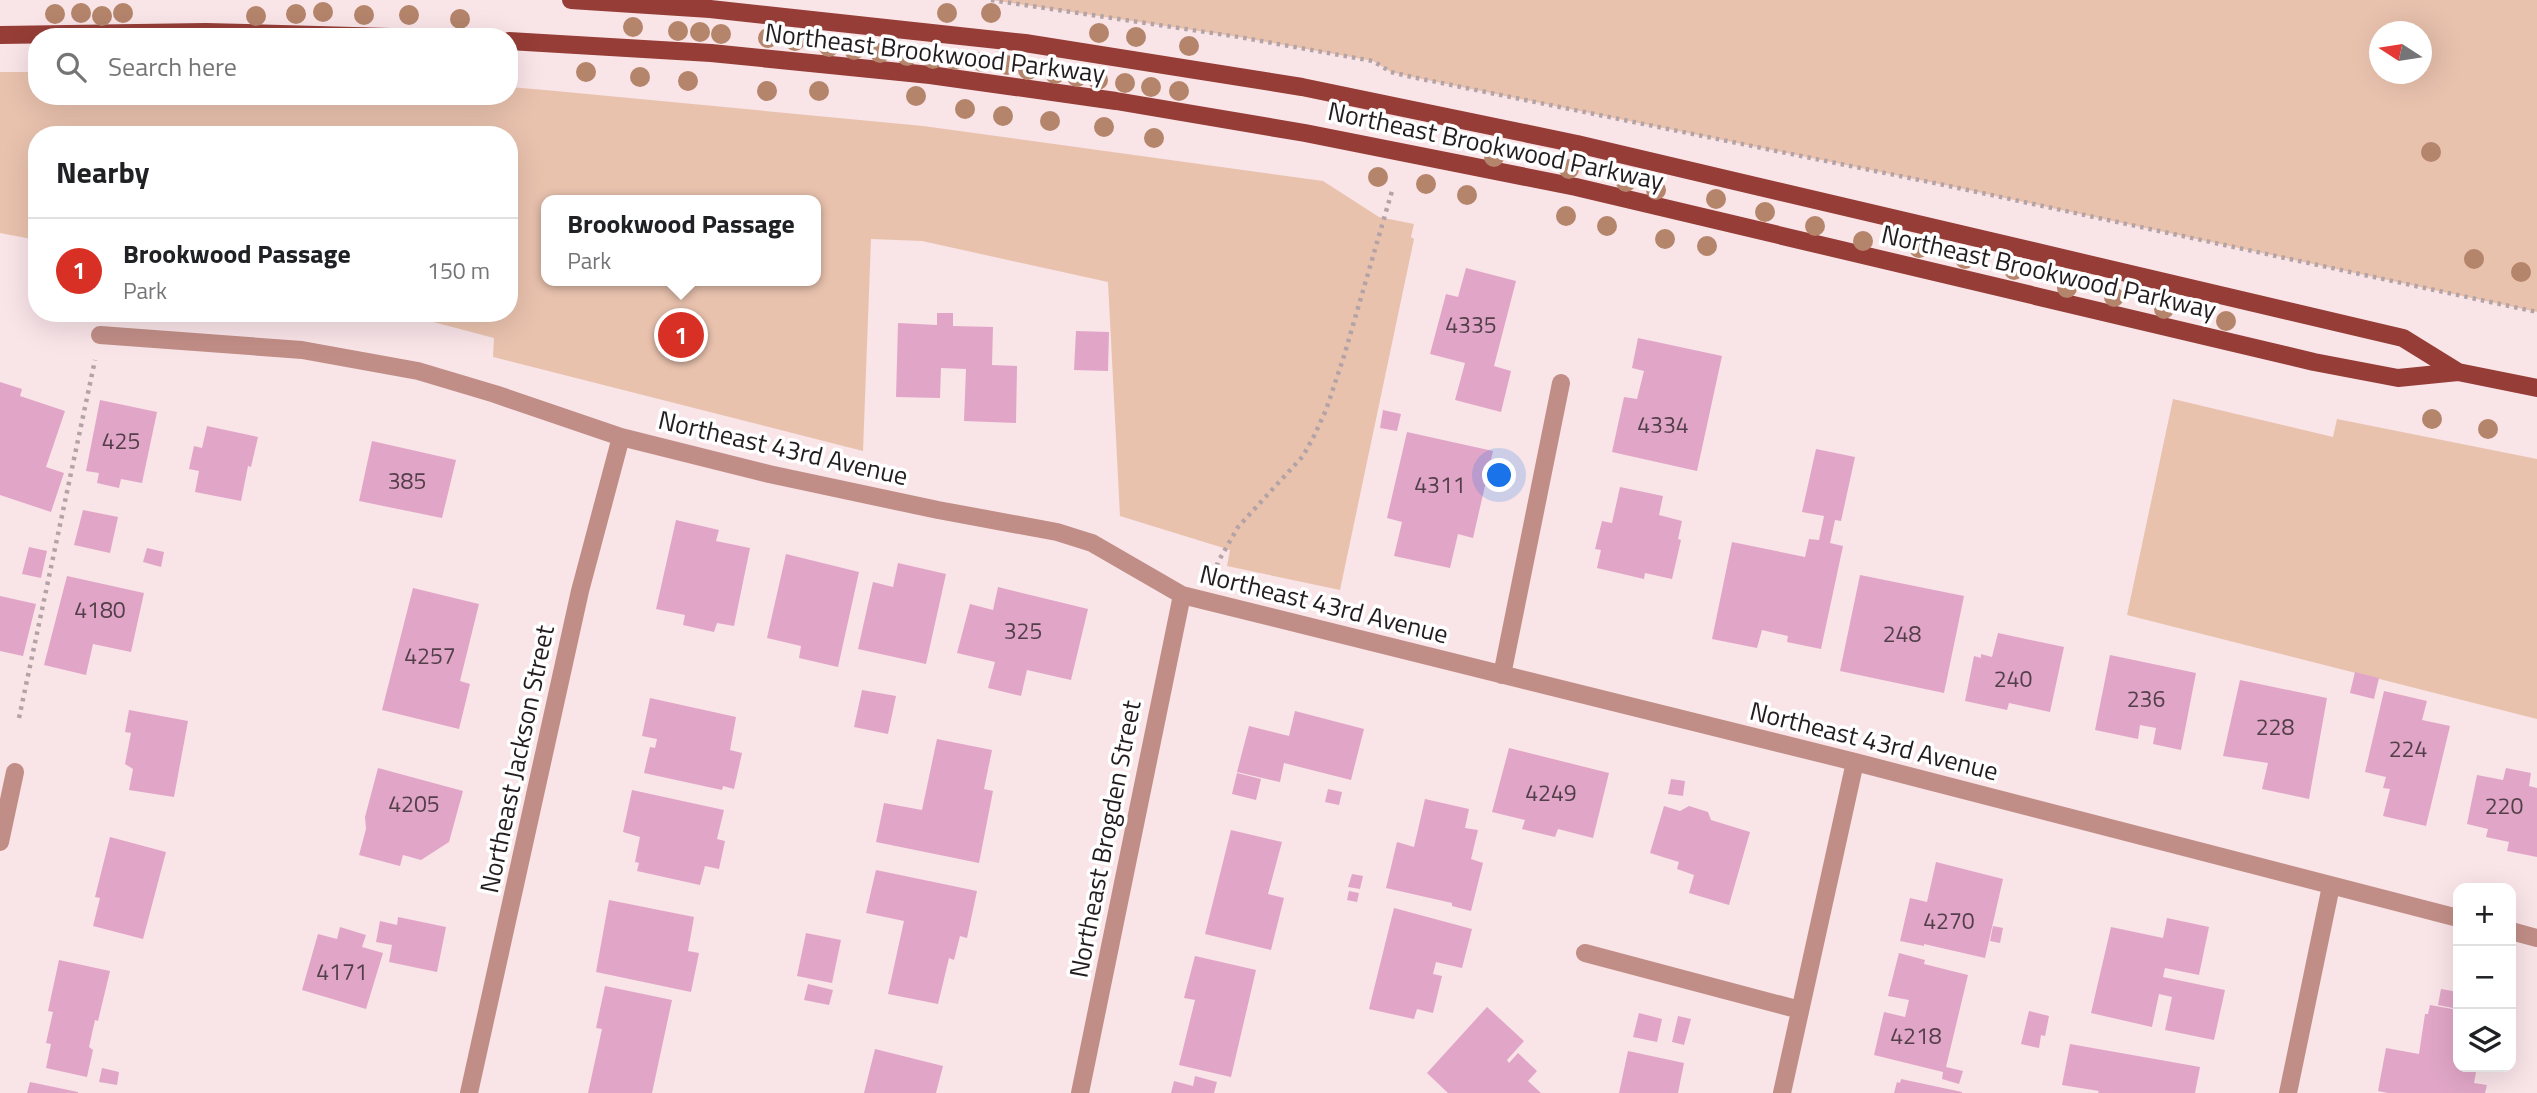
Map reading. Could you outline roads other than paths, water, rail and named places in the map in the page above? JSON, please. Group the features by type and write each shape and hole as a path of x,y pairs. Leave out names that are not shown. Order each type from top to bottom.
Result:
{"main road":[{"name":"Northeast Brookwood Parkway","path":"571,0 761,14 985,38 1302,88 1577,144 2403,338 2458,372"},
{"path":"0,35 28,35"},
{"name":"Northeast Brookwood Parkway","path":"518,42 711,53 930,75 1116,101 1305,133 1576,187 2314,362 2398,378 2458,372 2537,388"}],"street":[{"name":"Northeast 43rd Avenue","path":"100,335 302,350 408,369 475,387 621,437 833,488 1057,531 1092,543 1182,595 1855,762 2453,917"},
{"path":"1502,675 1560,383"},
{"name":"Northeast Jackson Street","path":"469,1093 580,591 621,437"},
{"name":"Northeast Brogden Street","path":"1080,1093 1182,595"},
{"path":"1782,1093 1855,762"},
{"path":"0,842 15,772"},
{"path":"2288,1093 2331,886"},
{"path":"2516,933 2537,938"},
{"path":"1586,953 1800,1010"}],"place":[{"name":"Brookwood Passage","path":"681,335"}]}
